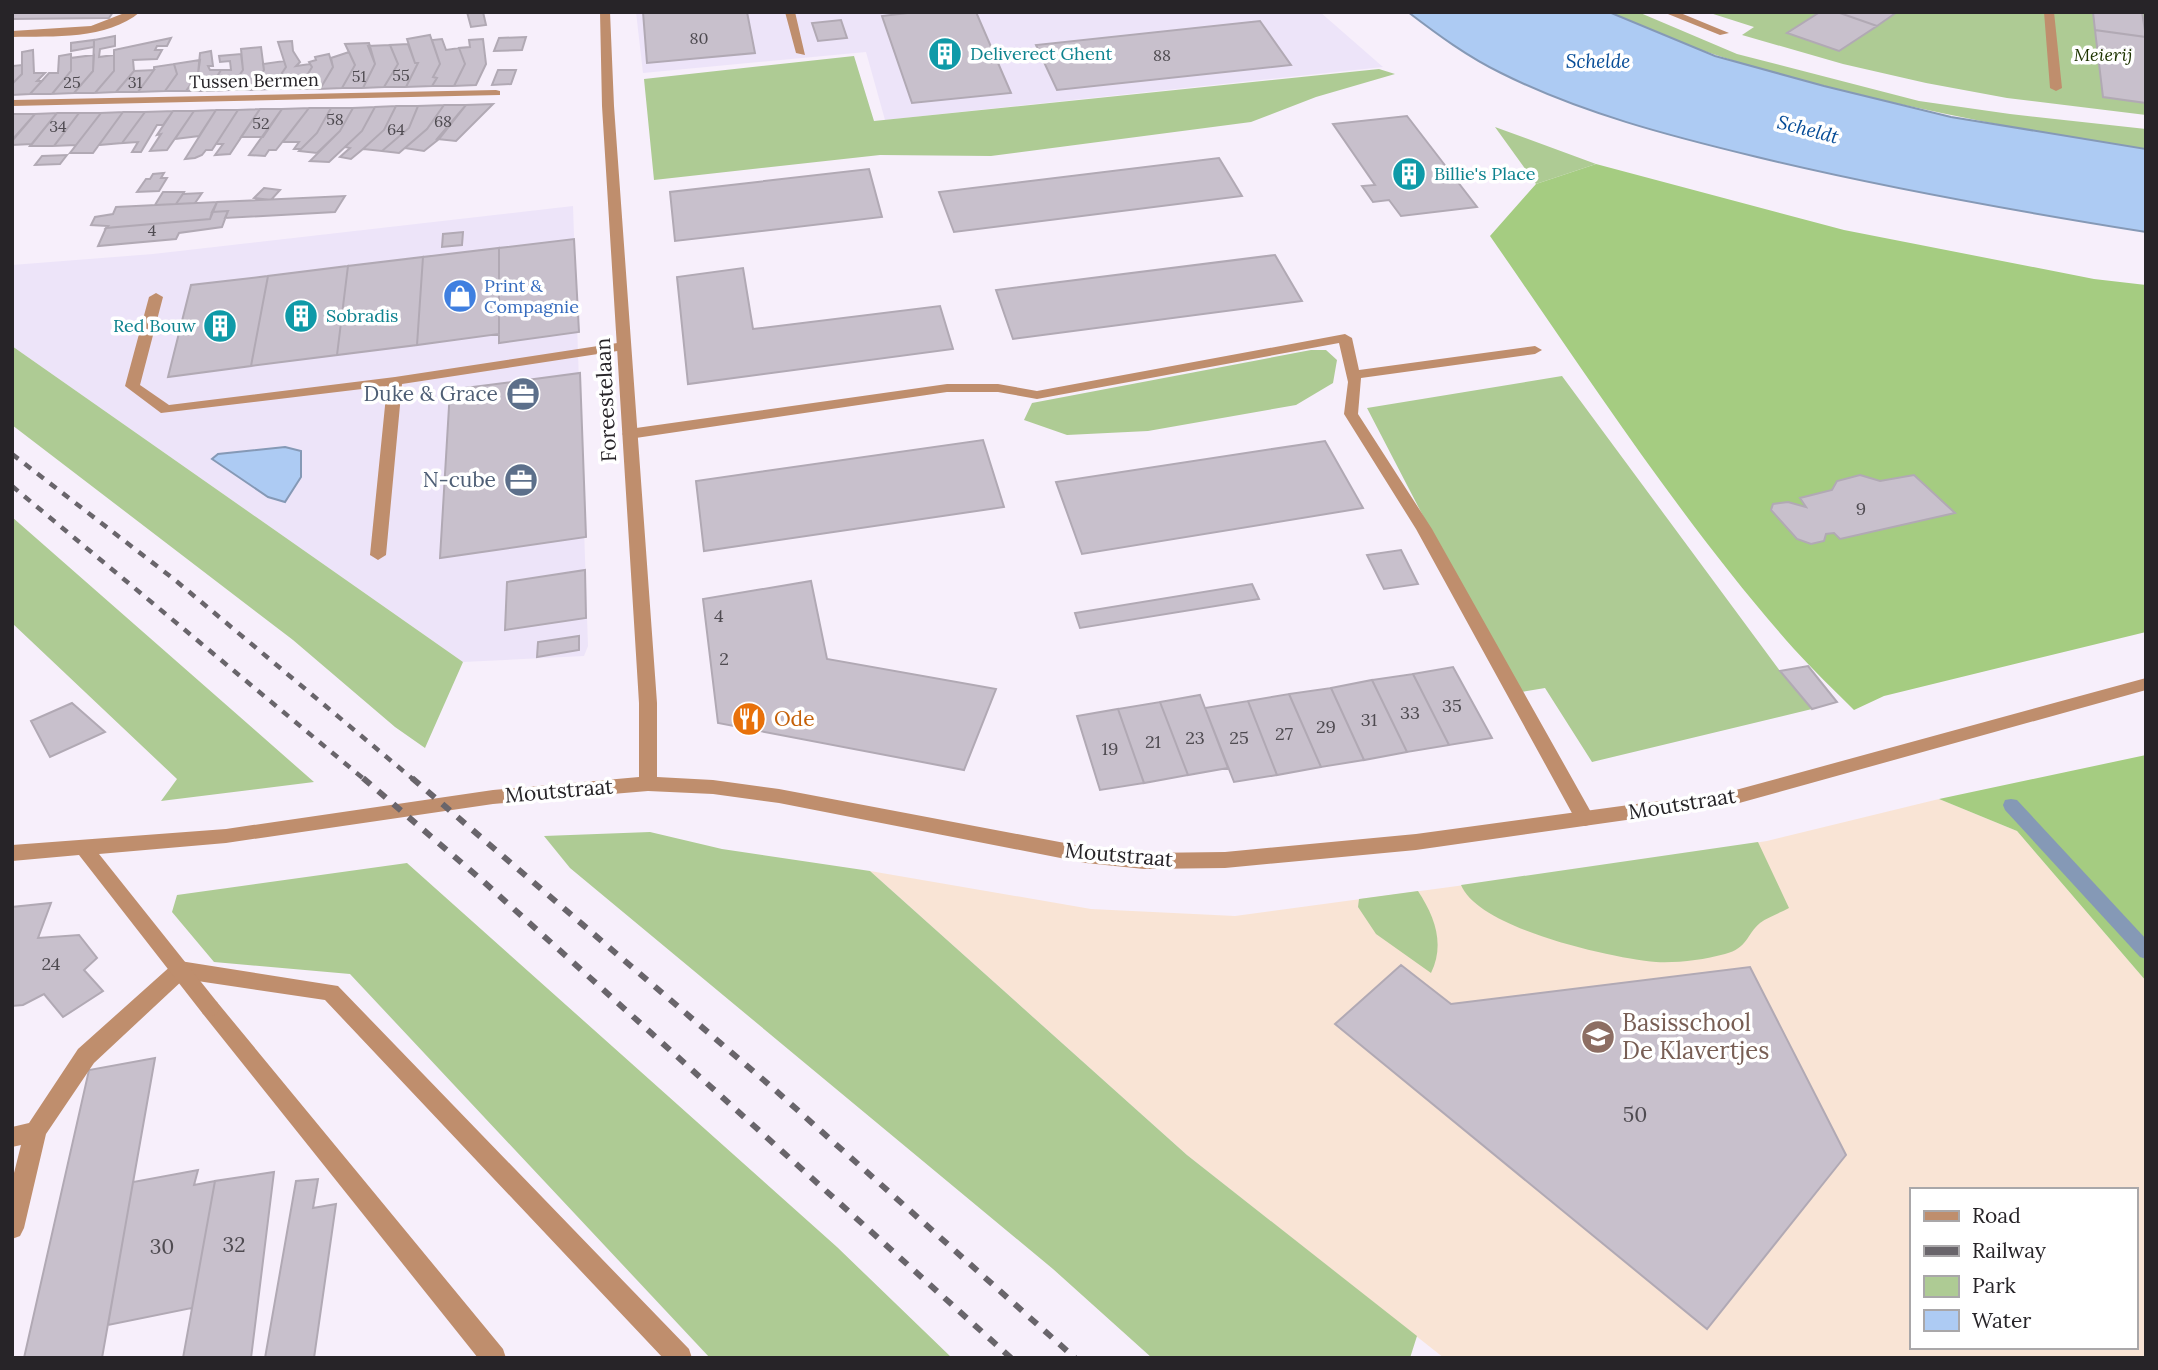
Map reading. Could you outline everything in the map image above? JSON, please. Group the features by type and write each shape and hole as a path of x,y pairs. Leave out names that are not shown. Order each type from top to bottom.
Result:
{"street":[{"path":"12,34 89,29 117,22 135,12"},
{"name":"Foreestelaan","path":"604,12 609,130 648,703 648,784"},
{"path":"790,12 801,53"},
{"path":"1668,12 1724,33"},
{"path":"1693,21 1708,12"},
{"path":"2049,12 2056,88"},
{"name":"Tussen Bermen","path":"12,103 496,93"},
{"path":"156,297 132,386 166,410 395,381 624,346"},
{"path":"629,434 947,388 998,388 1037,395 1345,338 1353,375 1351,414 1424,529 1585,819"},
{"path":"1353,375 1535,351"},
{"path":"378,555 395,381"},
{"name":"Moutstraat","path":"12,853 226,836 493,797 648,784 713,787 779,796 1086,855 1144,861 1226,860 1356,848 1732,798 2146,684"},
{"path":"83,847 494,1358"},
{"path":"12,1228 36,1131 86,1056 180,970"},
{"path":"180,970 331,992 680,1358"},
{"path":"12,1137 36,1131"}],"shaded area":[{"path":"636,12 1320,12 1383,67 885,120 866,52 643,73"},
{"path":"573,206 588,646 584,656 463,662 12,346 12,265 153,254"},
{"name":"Basisschool De Klavertjes","path":"1939,799 2017,831 2146,981 2146,1358 1444,1358 1187,1155 870,871 1091,909 1235,916 1613,865 1767,841"}],"green space":[{"path":"1609,12 1638,12 1737,54 1919,101 2146,129 2146,149 1998,124 1821,85 1698,49"},
{"name":"Meierij","path":"1707,12 2146,12 2146,115 2007,98 1843,64 1742,35 1754,27"},
{"path":"854,56 874,121 1379,69 1395,74 1316,97 1251,122 991,156 880,155 654,180 644,79"},
{"path":"1495,127 1596,164 1536,184"},
{"path":"1596,164 1844,230 2094,279 2146,285 2146,632 1884,696 1854,710 1794,649 1713,551 1636,447 1490,236 1536,184"},
{"path":"12,346 463,662 425,748 395,727 293,640 12,425"},
{"path":"1311,350 1326,350 1337,360 1333,383 1296,405 1148,431 1067,435 1024,420 1032,403"},
{"path":"1562,376 1780,671 1812,709 1592,762 1545,688 1515,693 1367,408"},
{"path":"12,517 314,782 161,801 177,779 12,623"},
{"path":"2146,755 2146,981 2017,831 1939,799"},
{"path":"650,832 722,849 870,871 1187,1155 1417,1336 1410,1358 1152,1358 1053,1269 570,868 544,836"},
{"path":"1758,842 1789,908 1760,923 1742,945 1733,951 1699,959 1656,962 1609,954 1548,938 1493,915 1473,901 1461,885"},
{"path":"407,863 837,1247 952,1358 710,1358 350,974 214,962 172,912 177,895"},
{"path":"1418,891 1433,921 1438,941 1431,973 1376,934 1358,907 1359,899"}],"water":[{"name":"Schelde","path":"1408,12 1609,12 1715,56 1824,86 1951,117 2146,149 2146,232 1853,179 1659,132 1594,112 1501,73 1453,45"},
{"path":"285,447 301,451 301,477 285,502 268,497 212,459 218,454"}],"building":[{"path":"12,12 113,12 109,18 12,19"},
{"path":"467,12 483,12 486,25 471,27"},
{"path":"643,12 747,12 755,53 647,63"},
{"name":"Deliverect Ghent","path":"916,12 976,12 1011,93 912,103 882,16"},
{"path":"1820,12 1837,12 1877,26 1839,51 1787,33"},
{"path":"1837,12 1897,12 1877,26"},
{"path":"2093,12 2142,12 2146,37 2095,30"},
{"path":"841,20 847,38 818,41 812,23"},
{"path":"1260,21 1291,65 1057,90 1036,45"},
{"path":"2095,30 2146,37 2146,103 2103,97"},
{"path":"430,35 440,64 433,77 437,78 432,86 406,87 418,63 415,63 407,39"},
{"path":"115,36 115,46 100,49 99,57 114,55 114,71 95,93 74,93 93,71 94,40"},
{"path":"526,37 522,50 494,51 499,38"},
{"path":"171,38 167,46 157,46 155,50 162,50 157,59 133,60 134,71 116,92 95,93 114,71 114,50"},
{"path":"442,39 446,50 459,48 465,64 454,86 432,86 437,78 433,77 440,64 432,40"},
{"path":"483,39 486,64 476,85 454,86 465,64 459,48 470,47 469,40"},
{"path":"94,40 94,47 71,51 71,43"},
{"path":"292,41 293,51 300,62 296,66 310,64 312,67 299,89 271,89 286,67 278,42"},
{"path":"369,43 375,64 363,88 342,88 355,65 345,44"},
{"path":"408,44 415,63 418,63 406,87 384,87 398,64 390,45"},
{"path":"390,45 398,64 384,87 363,88 375,64 368,46"},
{"path":"261,47 264,70 250,90 229,90 243,70 241,49"},
{"path":"33,50 34,73 45,73 37,81 42,81 30,94 12,95 12,84 22,74 22,52"},
{"path":"211,51 213,66 208,66 210,70 221,70 208,91 186,91 198,74 200,53"},
{"path":"349,52 355,65 342,88 320,89 333,67 331,58"},
{"path":"71,54 71,71 52,94 30,94 49,73 58,73 59,56"},
{"path":"241,54 243,70 229,90 208,91 221,70 231,70 230,61 220,62 219,56"},
{"path":"329,54 333,67 320,89 299,89 312,67 309,62 316,60 315,57"},
{"path":"94,55 93,71 74,93 52,94 71,71 71,58"},
{"path":"200,60 198,74 186,91 165,91 177,74 174,64"},
{"path":"284,61 286,67 271,89 250,90 264,70 263,64"},
{"path":"12,62 13,66 22,65 22,74 12,84"},
{"path":"174,64 177,74 165,91 138,92 154,67"},
{"path":"154,70 138,92 116,92 134,71"},
{"path":"498,70 516,70 511,84 492,85"},
{"path":"493,104 456,141 437,139 466,105"},
{"path":"444,105 466,105 439,139 424,151 405,148 427,129"},
{"path":"444,105 427,129 399,153 382,151 409,128 418,106"},
{"path":"396,106 384,130 351,159 340,157 350,148 345,147 362,131 375,107"},
{"path":"396,106 418,106 409,128 382,151 363,149 384,130"},
{"path":"375,107 362,131 329,162 310,161 340,131 353,108"},
{"path":"309,108 331,108 317,133 301,149 294,149 299,142 283,142"},
{"path":"309,108 276,150 269,150 265,156 249,155 282,109"},
{"path":"331,108 353,108 340,131 317,153 299,151 317,133"},
{"path":"260,109 282,109 263,137 241,137"},
{"path":"260,109 230,154 215,155 223,144 216,144 238,110"},
{"path":"216,110 238,110 212,150 206,150 195,158 185,159"},
{"path":"216,110 199,136 175,139 194,111"},
{"path":"173,111 194,111 167,150 150,151 161,134 157,135"},
{"path":"173,111 163,125 157,125 141,152 132,152 138,142 122,143 145,112"},
{"path":"123,112 145,112 122,143 99,145"},
{"path":"123,112 93,153 70,153 101,113"},
{"path":"57,113 32,144 12,145 12,141 35,114"},
{"path":"57,113 79,113 54,146 30,146"},
{"path":"79,113 101,113 76,145 54,146"},
{"path":"12,114 35,114 12,140"},
{"name":"Billie's Place","path":"1407,116 1477,207 1401,216 1389,200 1373,202 1362,186 1375,185 1333,124"},
{"path":"67,155 60,164 35,165 42,156"},
{"path":"1219,158 1242,196 954,232 939,192"},
{"path":"869,169 882,217 675,241 670,192"},
{"path":"164,173 161,178 167,178 159,191 137,192 153,174"},
{"path":"264,188 280,190 271,200 254,198"},
{"path":"163,192 184,192 176,204 155,205"},
{"path":"202,193 195,203 176,204 183,194"},
{"path":"345,196 335,212 225,218 228,211 212,212 217,202"},
{"path":"217,202 210,219 106,228 108,226 91,225 95,217 113,214 116,207"},
{"path":"228,211 222,227 179,233 176,239 98,246 106,228 210,219 212,212"},
{"path":"463,232 462,245 442,247 443,234"},
{"path":"574,239 579,332 499,343 499,248"},
{"name":"Print & Compagnie","path":"499,248 499,334 417,345 423,257"},
{"path":"1275,255 1302,301 1013,339 996,290"},
{"path":"423,257 417,345 337,355 348,266"},
{"name":"Sobradis","path":"348,266 337,355 251,366 268,276"},
{"path":"743,268 753,329 940,306 953,349 688,384 677,277"},
{"name":"Red Bouw","path":"268,276 251,366 168,377 191,285"},
{"path":"580,373 586,537 440,558 450,390"},
{"path":"983,440 1004,507 704,551 696,481"},
{"path":"1325,441 1363,508 1082,554 1056,482"},
{"path":"1860,475 1880,481 1914,475 1955,513 1840,539 1834,533 1826,534 1824,541 1811,544 1797,539 1771,510 1773,504 1788,502 1806,507 1800,498 1832,490 1837,481"},
{"path":"1401,550 1418,584 1384,589 1367,555"},
{"path":"585,570 586,618 505,630 507,582"},
{"path":"811,581 827,659 996,689 964,770 718,723 703,599"},
{"path":"1252,584 1259,599 1080,628 1075,613"},
{"path":"579,636 579,650 537,657 538,642"},
{"path":"1808,666 1837,702 1812,709 1780,671"},
{"path":"1453,667 1492,738 1449,745 1413,674"},
{"path":"1413,674 1449,745 1407,752 1372,680"},
{"path":"1372,680 1407,752 1364,760 1331,688"},
{"path":"1331,688 1364,760 1321,767 1289,694"},
{"path":"1289,694 1321,767 1277,775 1248,701"},
{"path":"1200,695 1228,768 1188,775 1160,702"},
{"path":"1248,701 1277,775 1234,782 1205,708"},
{"path":"1160,702 1188,775 1144,783 1118,709"},
{"path":"72,703 105,732 50,757 31,721"},
{"path":"1118,709 1144,783 1100,790 1077,716"},
{"path":"51,903 38,938 79,935 97,958 84,970 103,991 63,1017 44,994 23,1005 12,1006 12,907"},
{"path":"1401,965 1451,1004 1750,967 1846,1155 1707,1329 1335,1024"},
{"path":"155,1058 102,1358 24,1358 89,1070"},
{"path":"198,1170 194,1185 215,1181 192,1308 108,1325 133,1182"},
{"path":"274,1172 251,1358 183,1358 215,1181"},
{"path":"318,1179 313,1208 336,1204 314,1358 265,1358 296,1181"}],"waterway":[{"path":"2011,805 2146,952"}],"railway":[{"path":"12,454 175,580 414,780"},
{"path":"12,486 365,780"},
{"path":"363,778 484,882 1011,1358"},
{"path":"412,778 774,1089 1075,1358"}],"place":[{"name":"Deliverect Ghent","path":"945,54"},
{"name":"Billie's Place","path":"1409,174"},
{"name":"Print & Compagnie","path":"460,296"},
{"name":"Sobradis","path":"301,316"},
{"name":"Red Bouw","path":"220,326"},
{"name":"Duke & Grace","path":"523,394"},
{"name":"N-cube","path":"521,480"},
{"name":"Ode","path":"749,719"},
{"name":"Basisschool De Klavertjes","path":"1598,1037"}],"water label":[{"name":"Scheldt","path":"1808,129"}]}
